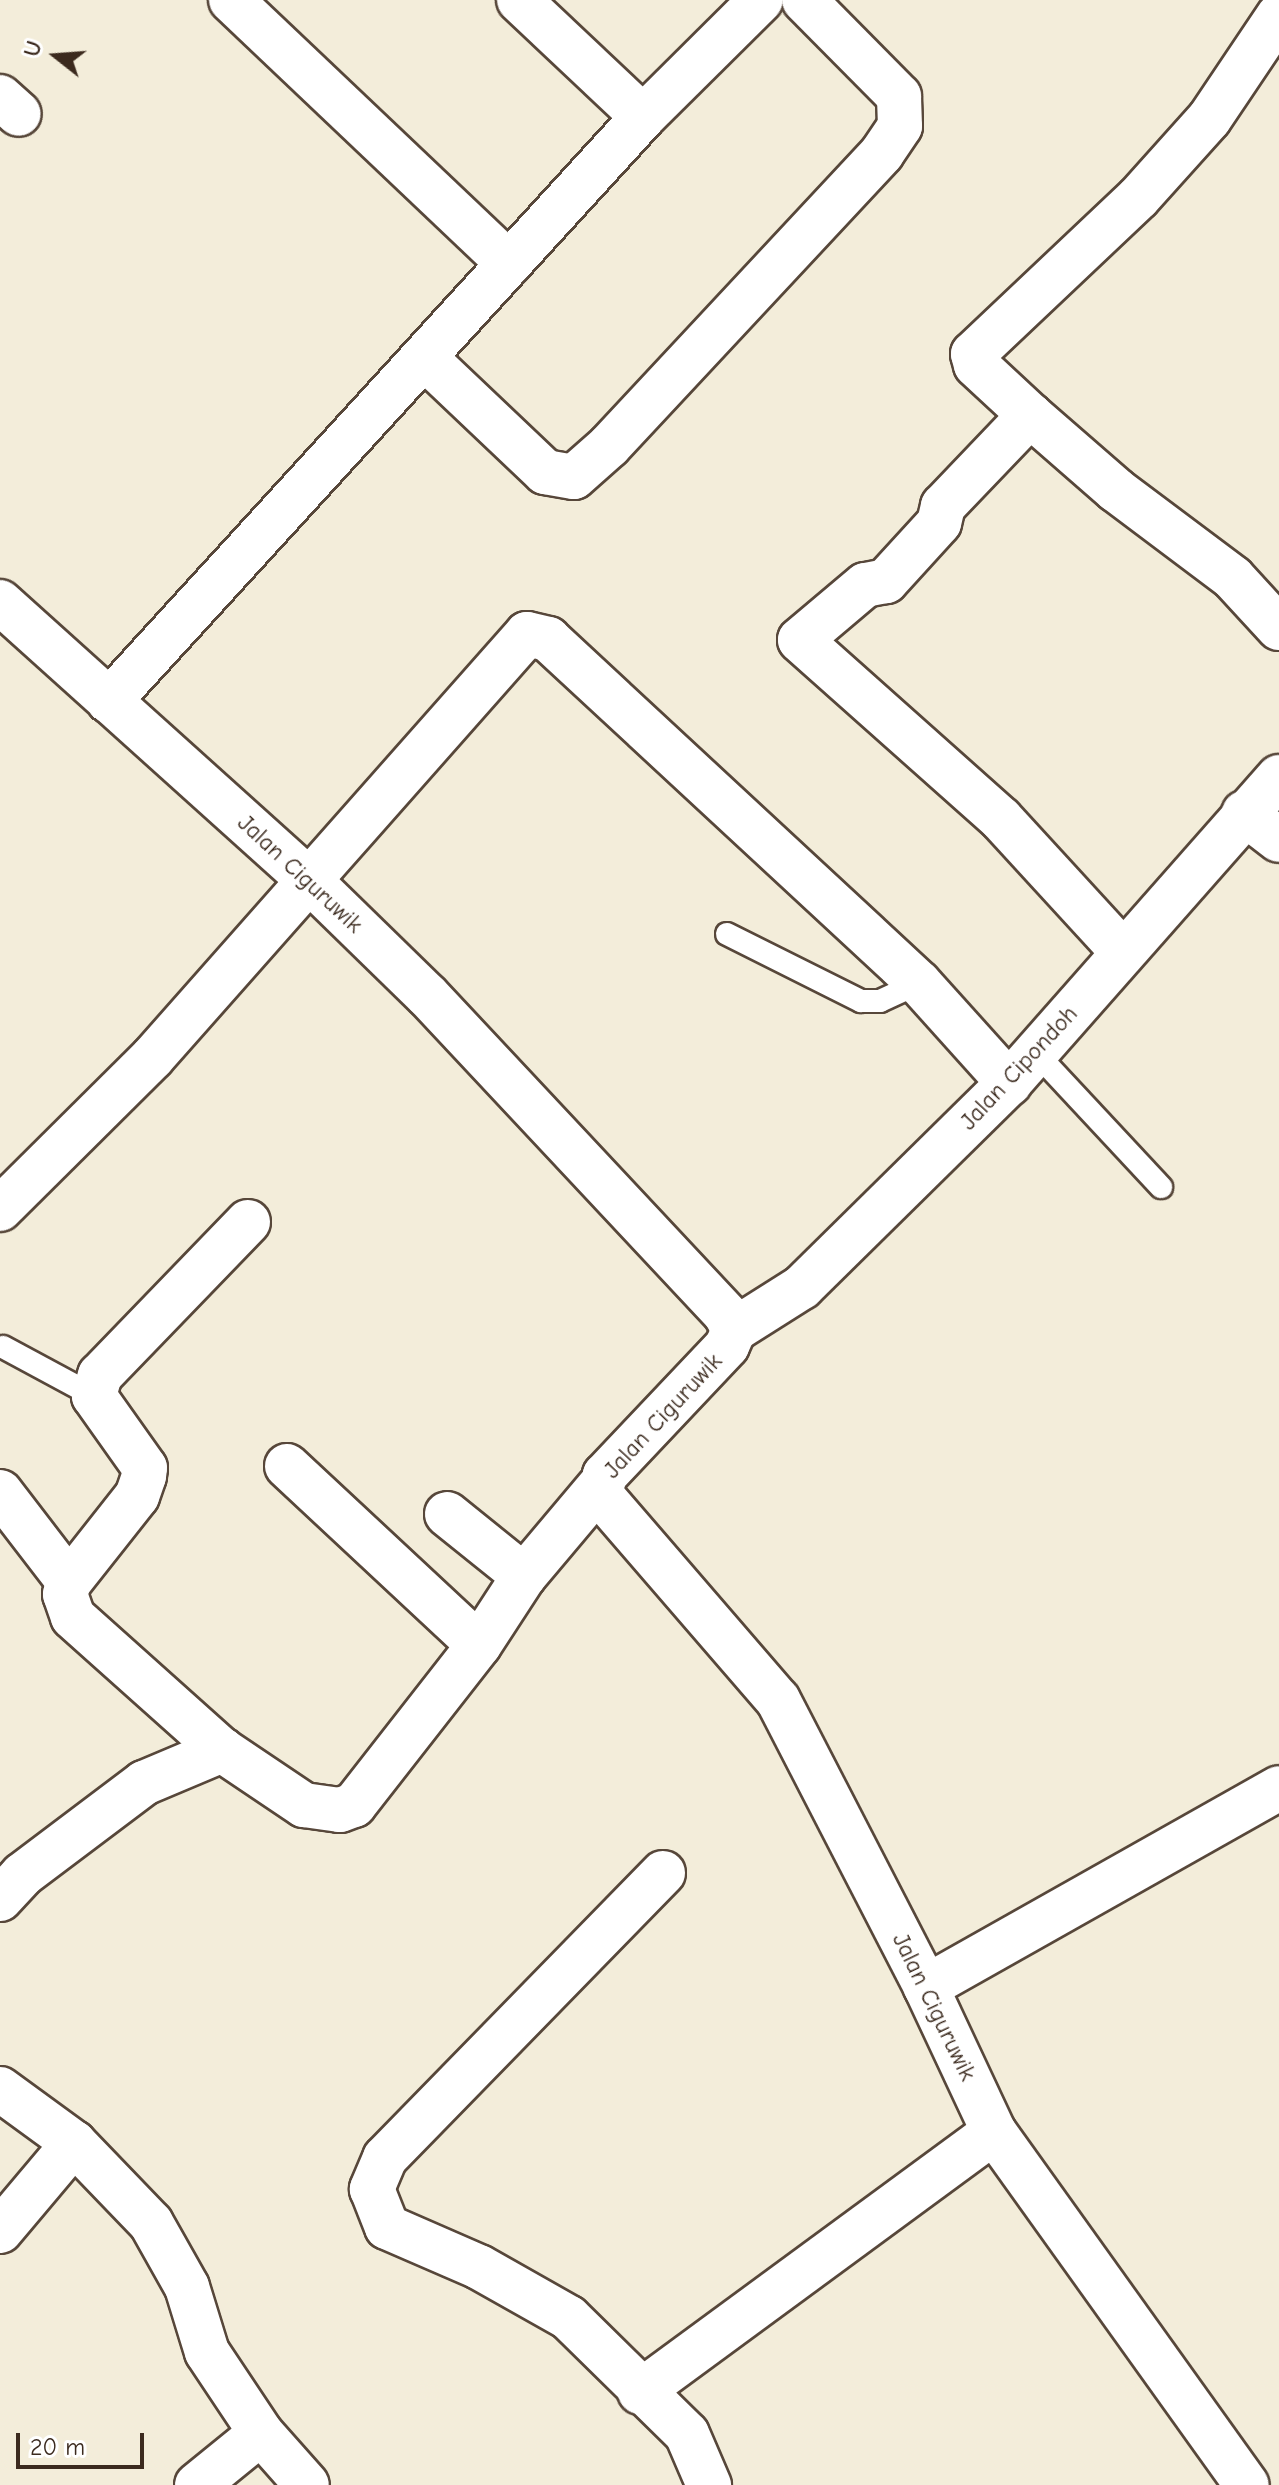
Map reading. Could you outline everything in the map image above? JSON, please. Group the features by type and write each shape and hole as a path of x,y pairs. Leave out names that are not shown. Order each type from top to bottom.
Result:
{"street":[{"path":"231,0 509,264"},
{"path":"519,0 643,117"},
{"path":"109,701 643,117 761,0"},
{"path":"425,358 545,472 574,477 609,446 882,153 900,126 899,96 804,0"},
{"path":"1279,15 1209,119 1138,198 975,350 976,365 1030,415 1116,490 1233,578 1279,628"},
{"path":"1030,415 943,506 939,523 886,581 865,585 807,635 1001,819 1123,952"},
{"name":"Jalan Ciguruwik","path":"0,602 310,881 427,995 706,1288 734,1330 727,1346 605,1475 599,1487 604,1501 778,1700 926,1987 994,2132 1247,2485"},
{"path":"0,1209 152,1058 520,640 533,633 548,639 919,983 1023,1068"},
{"name":"Jalan Cipondoh","path":"734,1330 802,1287 1023,1068 1244,813 1279,777"},
{"path":"1244,813 1279,840"},
{"path":"248,1222 107,1363 94,1396 145,1468 144,1476 137,1496 69,1582 66,1602 73,1617 222,1750 304,1805 340,1810 354,1805 479,1645 524,1576 599,1487"},
{"path":"287,1466 479,1645"},
{"path":"0,1492 69,1582"},
{"path":"447,1514 524,1576"},
{"path":"0,1899 22,1875 144,1783 222,1750"},
{"path":"926,1987 1279,1788"},
{"path":"663,1873 385,2158 372,2189 387,2227 479,2267 569,2318 640,2392 687,2434 709,2485"},
{"path":"0,2089 74,2143 151,2223 187,2287 207,2352 261,2433 307,2485"},
{"path":"640,2392 994,2132"},
{"path":"0,2231 74,2143"},
{"path":"197,2485 261,2433"}],"lane":[{"path":"727,934 861,1001 880,1001 919,983"},
{"path":"1023,1068 1161,1187"},
{"path":"3,1347 94,1396"}]}
